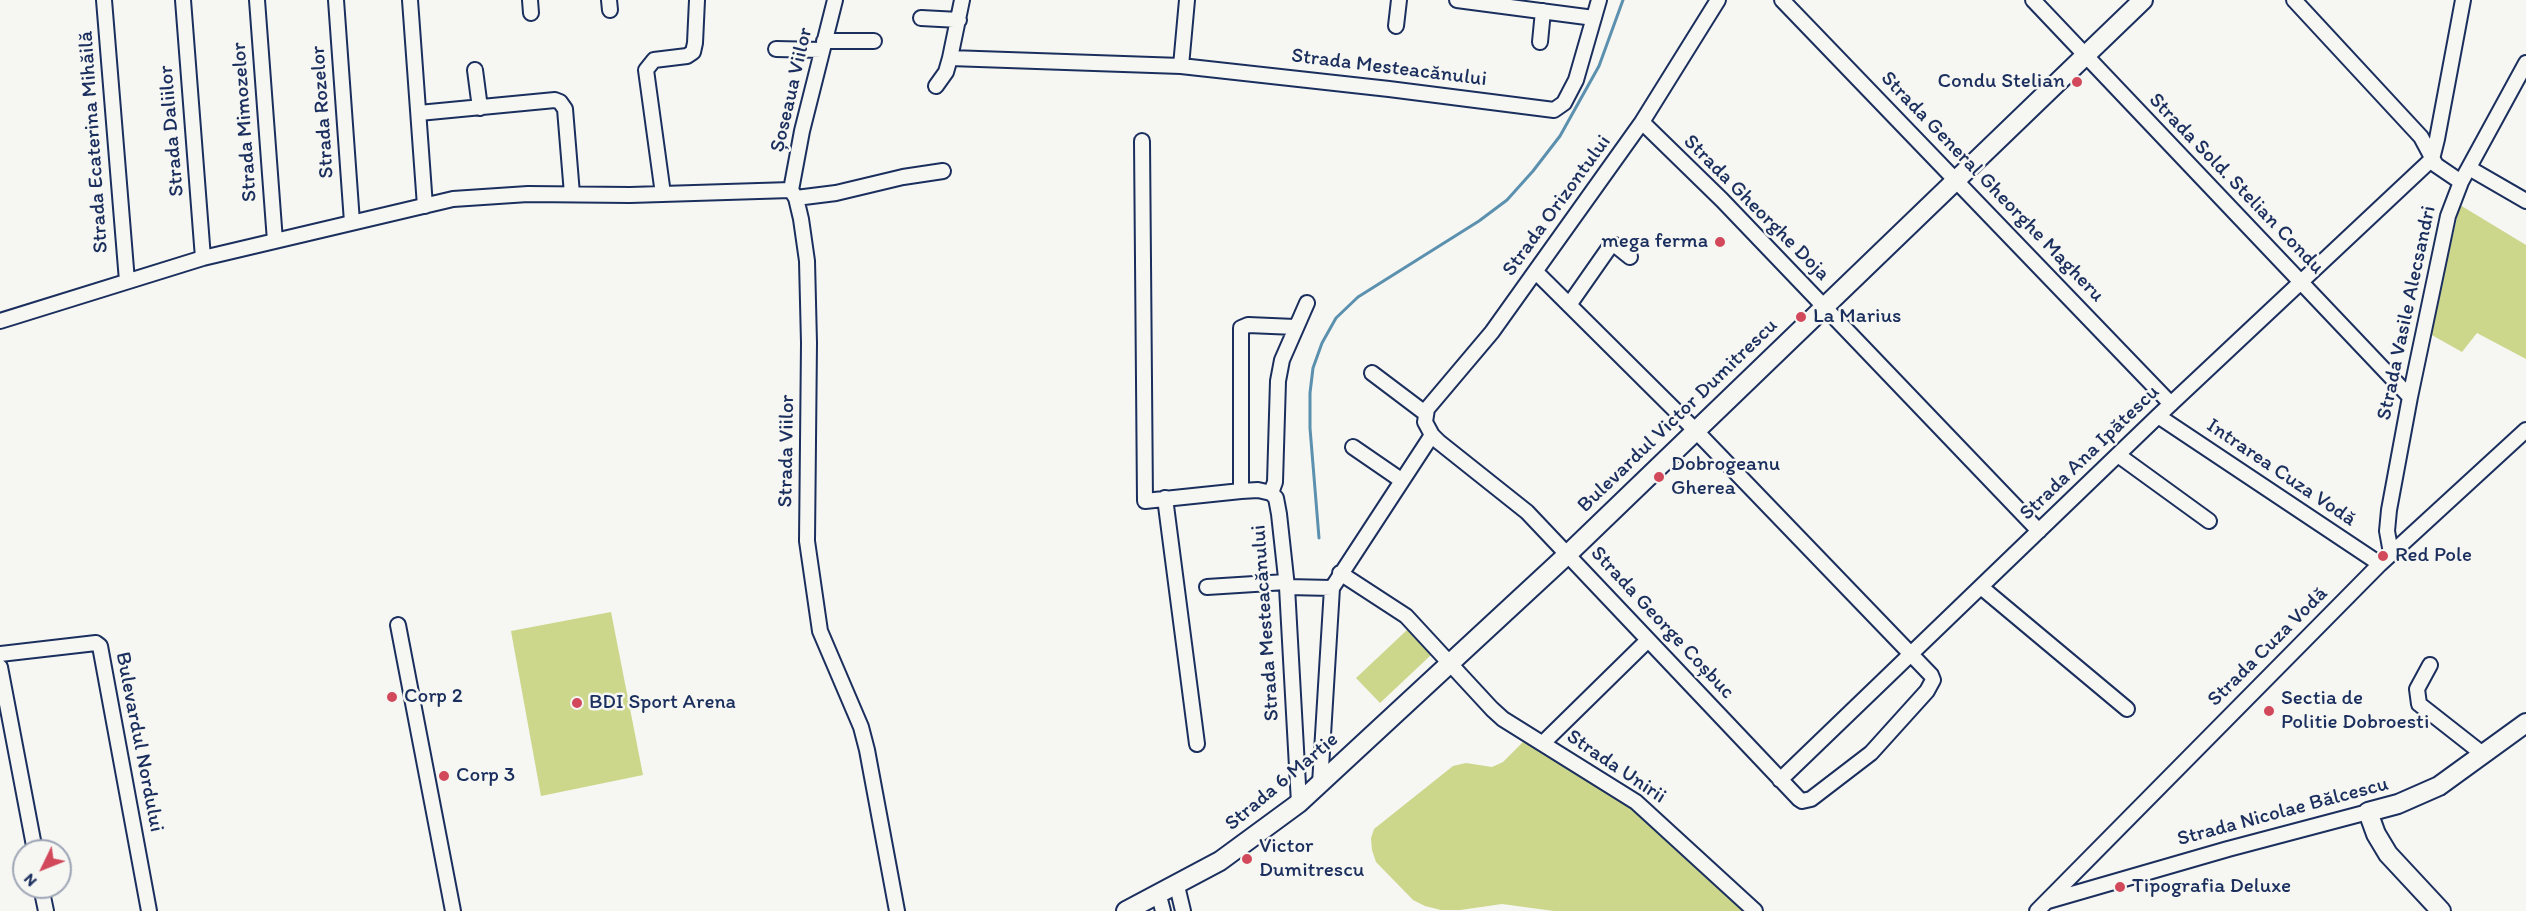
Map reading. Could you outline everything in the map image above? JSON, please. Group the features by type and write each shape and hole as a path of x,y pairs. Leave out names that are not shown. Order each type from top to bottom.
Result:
{"street":[{"name":"Strada Ecaterina Mihăilă","path":"104,0 127,281"},
{"name":"Strada Daliilor","path":"183,0 203,258"},
{"name":"Strada Mimozelor","path":"257,0 275,241"},
{"name":"Strada Rozelor","path":"336,0 352,222"},
{"path":"410,0 425,206"},
{"path":"663,194 646,70 654,60 687,56 693,52 697,0"},
{"name":"Șoseaua Viilor","path":"793,194 802,130 835,0"},
{"path":"936,86 946,72 962,0"},
{"path":"950,58 1181,66 1187,0"},
{"name":"Strada Mesteacănului","path":"1396,26 1399,0"},
{"path":"1457,0 1594,18"},
{"name":"Strada Mesteacănului","path":"1181,66 1554,110 1564,103 1576,80 1599,0"},
{"name":"Strada Orizontului","path":"1425,413 1492,332 1536,272 1642,122 1718,0"},
{"name":"Strada General Gheorghe Magheru","path":"1782,0 2171,404"},
{"name":"Strada Sold. Stelian Condu","path":"2033,0 2409,397"},
{"name":"Bulevardul Victor Dumitrescu","path":"1450,664 1568,554 2143,0"},
{"path":"2294,0 2421,137 2440,169 2461,182"},
{"path":"2432,159 2438,139 2463,0"},
{"path":"1540,42 1543,11"},
{"path":"921,18 959,20"},
{"path":"776,49 874,41"},
{"name":"Strada Vasile Alecsandri","path":"2391,553 2388,516 2409,397 2444,233 2461,182 2526,63"},
{"path":"475,70 480,108"},
{"path":"419,113 555,100 560,102 565,109 572,194"},
{"name":"Strada Gheorghe Doja","path":"1642,122 1722,200 2040,531"},
{"path":"1142,141 1145,501 1241,491 1258,490 1271,493"},
{"name":"Strada Ana Ipătescu","path":"1780,780 2158,416 2432,159"},
{"path":"2469,168 2526,201"},
{"path":"0,321 203,258 453,199 572,194 836,193 903,177 943,171"},
{"name":"Strada Viilor","path":"793,194 805,241 807,270 809,344 807,541 820,631 852,706 867,750 897,911"},
{"path":"1569,305 1611,245 1616,244 1630,257"},
{"path":"1536,272 1695,430 1912,654"},
{"name":"Strada Mesteacănului","path":"1299,803 1287,584 1279,514 1276,498 1271,493 1275,482 1278,381 1282,360 1307,303"},
{"path":"1241,491 1241,328 1248,325 1295,327"},
{"path":"1320,784 1332,588 1430,432 1425,413 1372,373"},
{"name":"Intrarea Cuza Vodă","path":"2158,416 2380,564"},
{"name":"Strada Cuza Vodă","path":"2041,906 2391,553 2526,430"},
{"name":"Strada George Coșbuc","path":"1430,432 1510,497 1568,554 1799,799 1806,801 1865,759 1931,685 1931,675 1912,654"},
{"path":"1353,447 1401,480"},
{"path":"2118,455 2210,521"},
{"path":"1165,498 1197,744"},
{"name":"Strada Unirii","path":"1340,573 1406,616 1492,709 1636,802 1755,911"},
{"path":"1207,587 1287,584 1332,588"},
{"path":"1981,587 2127,708"},
{"path":"398,624 453,911"},
{"path":"1543,743 1648,640"},
{"name":"Bulevardul Nordului","path":"0,654 96,643 100,646 149,911"},
{"name":"Strada 6 Martie","path":"1126,911 1161,903 1177,886 1220,861 1299,803 1450,664"},
{"path":"2430,665 2417,689 2419,704 2484,755"},
{"path":"0,667 32,839"},
{"name":"Strada Nicolae Bălcescu","path":"2041,906 2398,804 2428,793 2455,777 2526,723"},
{"path":"2368,812 2376,834 2388,854 2441,911"},
{"path":"1177,886 1183,911"}],"green space":[{"path":"2460,205 2526,245 2526,359 2477,333 2462,352 2430,334"},
{"name":"BDI Sport Arena","path":"611,612 643,775 541,796 511,631"},
{"path":"1407,630 1431,655 1380,703 1356,678"},
{"path":"1524,741 1629,805 1747,911 1554,911 1502,904 1460,910 1441,910 1413,900 1376,862 1371,838 1374,829 1453,766 1466,763 1492,767 1503,762"}],"waterway":[{"path":"1319,538 1310,428 1310,393 1313,368 1322,343 1336,318 1358,297 1479,221 1507,200 1560,136 1599,66 1623,0"}],"place":[{"name":"Condu Stelian","path":"2077,82"},
{"name":"mega ferma","path":"1720,242"},
{"name":"La Marius","path":"1801,317"},
{"name":"Dobrogeanu Gherea","path":"1659,477"},
{"name":"Red Pole","path":"2383,556"},
{"name":"Corp 2","path":"392,697"},
{"name":"BDI Sport Arena","path":"577,703"},
{"name":"Sectia de Politie Dobroesti","path":"2269,711"},
{"name":"Corp 3","path":"444,776"},
{"name":"Victor Dumitrescu","path":"1247,859"},
{"name":"Tipografia Deluxe","path":"2120,887"}]}
